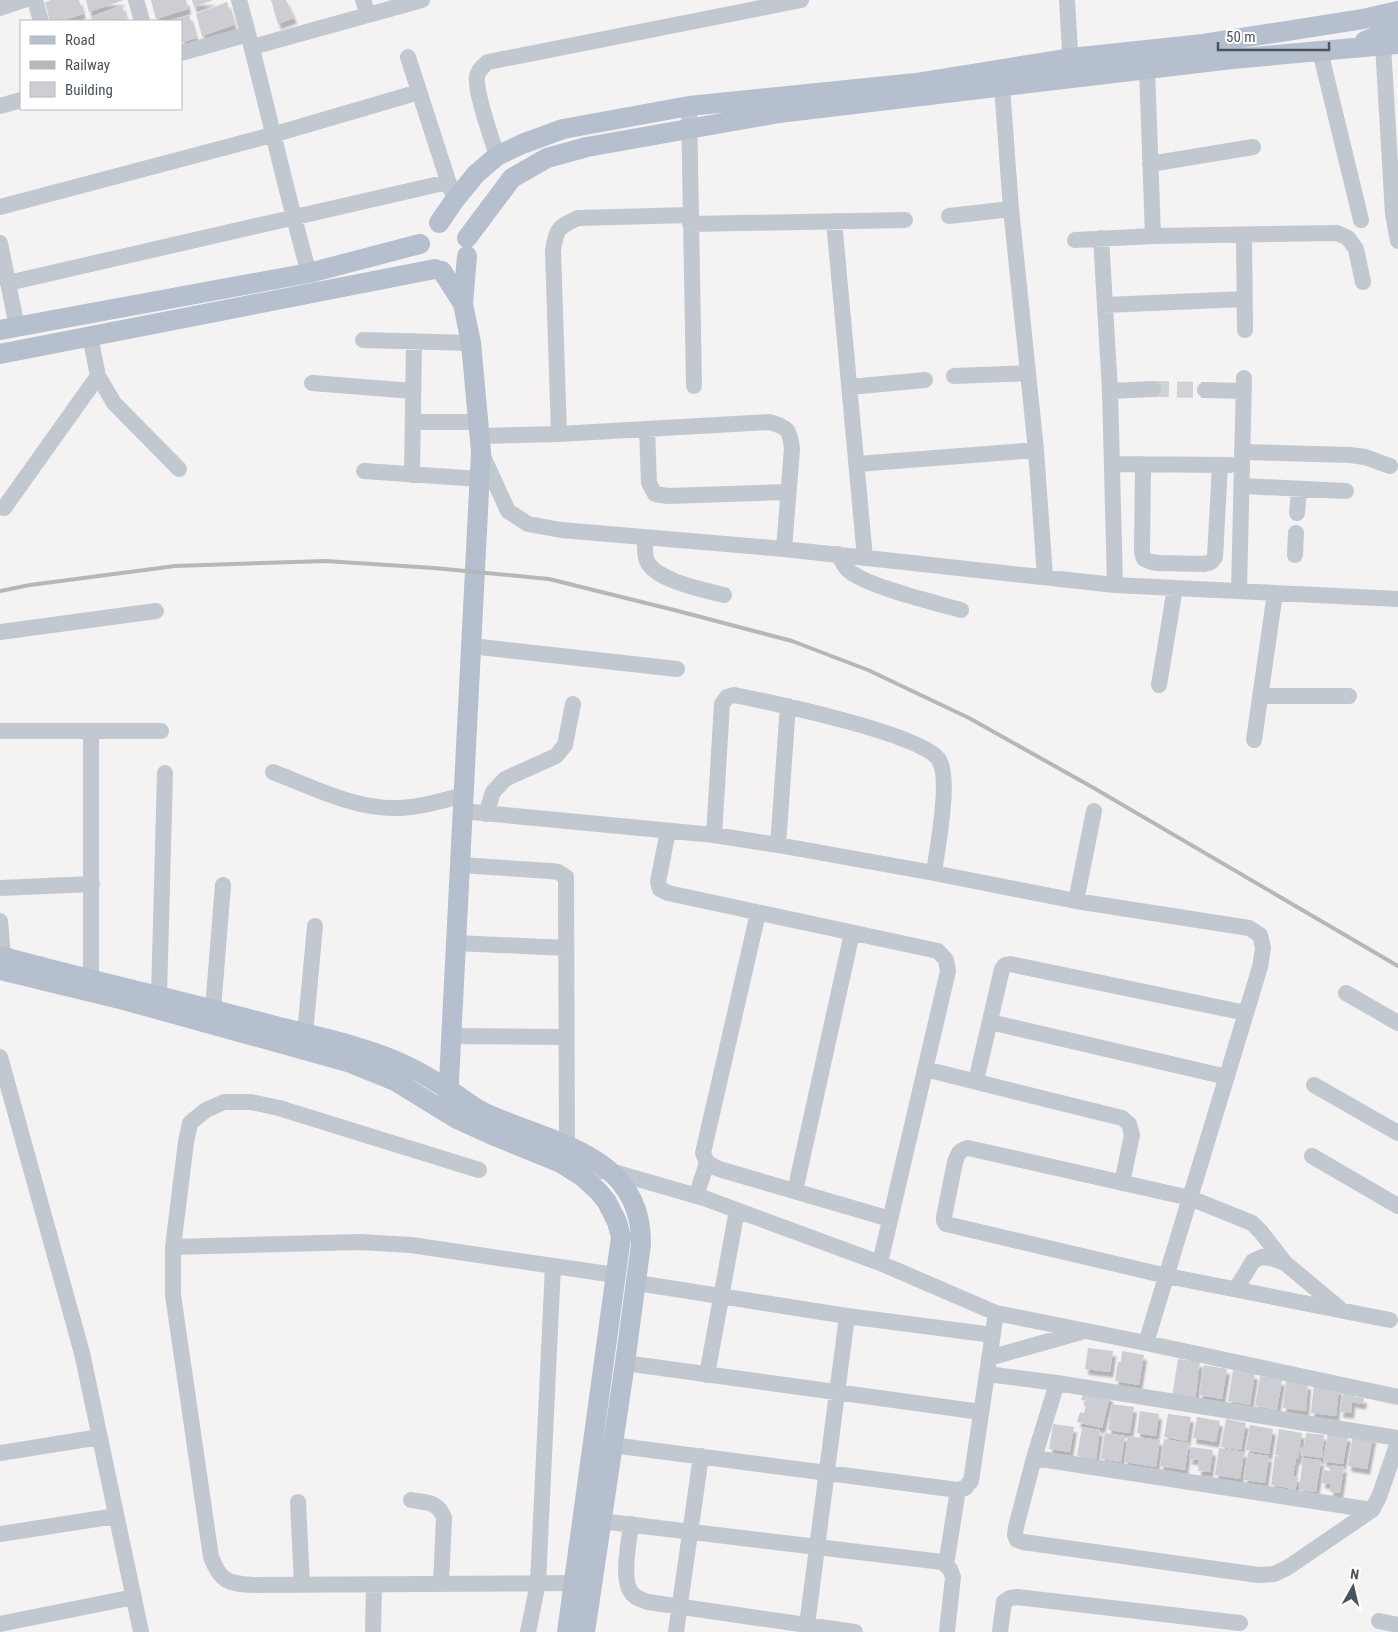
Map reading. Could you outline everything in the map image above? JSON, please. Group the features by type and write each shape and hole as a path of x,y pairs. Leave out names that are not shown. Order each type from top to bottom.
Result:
{"main road":[{"path":"463,304 438,270 428,265 423,259 420,244 426,231 439,223 476,174 497,156 522,144 563,129 689,106 916,83 1071,58 1203,44 1342,23 1398,11"},
{"path":"1342,23 1398,26"},
{"path":"1344,49 1398,26"},
{"path":"0,354 438,270 450,270 457,267 467,247 512,178 547,158 587,147 779,113 1147,69 1391,45"},
{"path":"439,223 447,222 460,228 467,247 463,304 471,343 480,436 480,479 448,1113"},
{"path":"9,329 309,273 420,244"},
{"path":"2,964 91,978 353,1046 405,1065 481,1112 567,1146 598,1161 629,1192 638,1218 641,1244 637,1283 585,1632"},
{"path":"2,964 348,1062 395,1081 448,1113 492,1135 561,1163 576,1172 599,1192 607,1202 617,1222 621,1237 567,1632"}],"street":[{"path":"0,8 24,0"},
{"path":"35,0 41,20"},
{"path":"136,0 142,20"},
{"path":"239,0 293,217 309,273"},
{"path":"182,53 250,40 365,8 422,0"},
{"path":"497,156 478,88 477,76 480,69 488,62 801,0"},
{"path":"1067,0 1072,78"},
{"path":"1391,45 1393,214 1398,241"},
{"path":"1320,51 1362,220"},
{"path":"408,57 454,201"},
{"path":"1147,69 1152,236"},
{"path":"1002,87 1011,209 1036,450 1045,577"},
{"path":"0,207 272,135 419,92"},
{"path":"0,106 20,100"},
{"path":"689,106 694,386"},
{"path":"1150,164 1252,147"},
{"path":"8,283 448,182"},
{"path":"949,216 1011,209"},
{"path":"560,434 553,251 556,234 561,226 578,218 905,220"},
{"path":"834,221 865,558"},
{"path":"1075,240 1152,236 1337,233 1348,238 1356,248 1363,282"},
{"path":"1244,235 1245,330"},
{"path":"1101,238 1110,391 1115,585"},
{"path":"0,243 8,283 9,329"},
{"path":"1105,305 1244,299"},
{"path":"90,336 98,376 114,403 178,469"},
{"path":"363,340 471,343"},
{"path":"412,475 414,341"},
{"path":"954,376 1028,373"},
{"path":"4,508 98,376"},
{"path":"850,387 925,380"},
{"path":"312,383 413,391"},
{"path":"1205,390 1244,384 1239,591"},
{"path":"1110,391 1153,389"},
{"path":"412,422 480,436 560,434 769,422 783,425 790,433 792,449 784,549"},
{"path":"647,429 649,483 655,494 668,496 788,492"},
{"path":"480,436 508,511 528,524 561,530 838,554 1115,585 1398,599"},
{"path":"857,464 1036,450"},
{"path":"1112,464 1220,465 1242,458 1350,455 1365,457 1390,466"},
{"path":"1143,464 1142,552 1144,559 1158,563 1204,564 1211,562 1215,557 1220,465"},
{"path":"364,471 480,479"},
{"path":"1242,486 1346,491"},
{"path":"1297,513 1299,489"},
{"path":"1295,555 1296,533"},
{"path":"645,538 647,561 655,571 669,579 724,595"},
{"path":"838,554 848,570 859,577 961,610"},
{"path":"1158,685 1174,588"},
{"path":"1254,740 1275,593"},
{"path":"0,632 156,611"},
{"path":"471,646 677,669"},
{"path":"714,836 722,704 727,697 734,695 788,706 906,738 930,751 939,759 944,773 934,873"},
{"path":"1260,696 1349,696"},
{"path":"486,814 494,792 505,778 556,756 565,745 573,704"},
{"path":"778,845 788,706"},
{"path":"0,731 161,732"},
{"path":"91,731 91,978"},
{"path":"273,772 339,797 373,807 398,808 463,803 486,814 668,831 778,845 934,873 1076,902 1249,928 1260,935 1263,948 1260,968 1146,1343"},
{"path":"159,996 164,773"},
{"path":"1076,902 1094,811"},
{"path":"668,831 658,882 660,889 679,896 938,951 946,960 948,971 880,1263"},
{"path":"460,865 551,871 564,875 566,878 567,1146"},
{"path":"0,888 92,884"},
{"path":"213,1009 223,885"},
{"path":"696,1196 707,1163 703,1153 758,913"},
{"path":"0,921 2,964"},
{"path":"305,1034 315,926"},
{"path":"795,1191 852,933"},
{"path":"456,943 566,948"},
{"path":"976,1081 1002,968 1005,965 1010,964 1246,1012"},
{"path":"1346,992 1398,1023"},
{"path":"990,1022 1227,1077"},
{"path":"451,1036 567,1037"},
{"path":"0,1057 82,1353 141,1632"},
{"path":"925,1069 1122,1118 1129,1124 1132,1135 1122,1183"},
{"path":"1314,1085 1398,1133"},
{"path":"479,1170 279,1108 252,1102 224,1102 206,1110 190,1123 173,1247 173,1295 211,1557 217,1572 230,1583 252,1585 573,1583"},
{"path":"1341,1310 1285,1263 1252,1223 1190,1198 968,1148 962,1149 958,1154 944,1221 951,1226 1167,1276 1390,1320"},
{"path":"1312,1156 1398,1206"},
{"path":"707,1163 719,1169 890,1218"},
{"path":"576,1172 610,1171 696,1196 880,1263 996,1313 1398,1397"},
{"path":"707,1374 737,1210"},
{"path":"173,1247 360,1242 411,1245 615,1275"},
{"path":"1236,1289 1253,1261 1262,1257 1285,1263"},
{"path":"528,1632 538,1583 552,1266"},
{"path":"637,1283 848,1316 993,1335"},
{"path":"612,1445 958,1490 965,1488 971,1481 996,1313"},
{"path":"807,1625 848,1316"},
{"path":"988,1366 1085,1331"},
{"path":"625,1363 981,1412"},
{"path":"988,1366 1057,1382 1398,1440 1379,1498 1372,1510 1304,1557 1274,1574 1258,1575 1023,1542 1017,1540 1015,1534 1034,1458 1057,1382"},
{"path":"0,1453 100,1437"},
{"path":"676,1632 701,1456"},
{"path":"1034,1458 1372,1510"},
{"path":"947,1632 953,1577 950,1568 946,1565 958,1490"},
{"path":"412,1500 432,1503 441,1509 444,1518 442,1584"},
{"path":"298,1502 302,1585"},
{"path":"0,1534 116,1516"},
{"path":"601,1521 942,1562 950,1568"},
{"path":"631,1524 626,1581 630,1591 637,1598 648,1602 854,1632"},
{"path":"373,1632 374,1585"},
{"path":"0,1622 134,1597"},
{"path":"1000,1632 1004,1602 1010,1598 1017,1597 1240,1623"},
{"path":"1379,1621 1398,1625"}],"building":[{"path":"51,0 79,0 83,14 64,20 50,20 45,2"},
{"path":"86,0 124,0 89,12"},
{"path":"151,0 186,0 188,9 156,19"},
{"path":"192,0 213,0 194,7"},
{"path":"271,0 286,0 294,18 278,24"},
{"path":"227,2 234,25 202,36 196,14"},
{"path":"122,5 127,20 92,20 91,17"},
{"path":"189,15 196,38 182,43 182,20 175,20"},
{"path":"1088,1348 1113,1351 1110,1372 1085,1369"},
{"path":"1122,1351 1144,1355 1139,1385 1115,1381 1118,1362 1121,1362"},
{"path":"1178,1359 1200,1362 1195,1400 1172,1397"},
{"path":"1204,1365 1227,1369 1222,1399 1199,1395"},
{"path":"1233,1370 1255,1374 1250,1405 1228,1401"},
{"path":"1260,1376 1282,1380 1277,1410 1255,1406"},
{"path":"1286,1381 1308,1384 1306,1411 1283,1408"},
{"path":"1314,1385 1339,1388 1336,1416 1311,1413"},
{"path":"1344,1388 1352,1390 1352,1396 1364,1398 1363,1404 1352,1402 1351,1413 1340,1412"},
{"path":"1084,1390 1110,1396 1102,1428 1077,1422 1080,1412 1084,1413 1087,1401 1081,1400"},
{"path":"1112,1404 1134,1407 1130,1433 1108,1430"},
{"path":"1140,1411 1159,1414 1156,1436 1137,1433"},
{"path":"1168,1414 1191,1417 1187,1441 1164,1437"},
{"path":"1197,1417 1220,1421 1216,1442 1193,1438"},
{"path":"1226,1419 1246,1423 1241,1450 1221,1447"},
{"path":"1053,1424 1074,1427 1070,1452 1049,1449"},
{"path":"1250,1425 1273,1429 1269,1454 1246,1450"},
{"path":"1082,1427 1100,1430 1096,1459 1077,1456"},
{"path":"1279,1429 1302,1433 1298,1459 1275,1455"},
{"path":"1105,1433 1125,1436 1121,1462 1101,1459"},
{"path":"1306,1433 1324,1435 1322,1458 1300,1455 1301,1447 1304,1447"},
{"path":"1328,1433 1348,1436 1343,1464 1323,1461"},
{"path":"1353,1434 1373,1437 1367,1469 1348,1466"},
{"path":"1128,1436 1160,1440 1156,1467 1124,1462"},
{"path":"1164,1439 1189,1443 1185,1470 1160,1466"},
{"path":"1191,1447 1213,1450 1210,1472 1198,1471 1199,1460 1189,1459"},
{"path":"1219,1448 1244,1452 1240,1479 1215,1475"},
{"path":"1248,1453 1269,1456 1265,1483 1244,1480"},
{"path":"1275,1456 1296,1459 1293,1476 1298,1477 1295,1492 1288,1491 1289,1488 1271,1485"},
{"path":"1303,1458 1321,1460 1316,1492 1299,1490"},
{"path":"1330,1465 1344,1467 1340,1493 1330,1492 1331,1484 1322,1483 1324,1470 1330,1471"}],"tunnel":[{"path":"1153,389 1205,390"}],"railway":[{"path":"0,591 30,585 175,566 325,561 434,568 549,579 792,641 868,670 969,718 1092,787 1398,966"}]}
